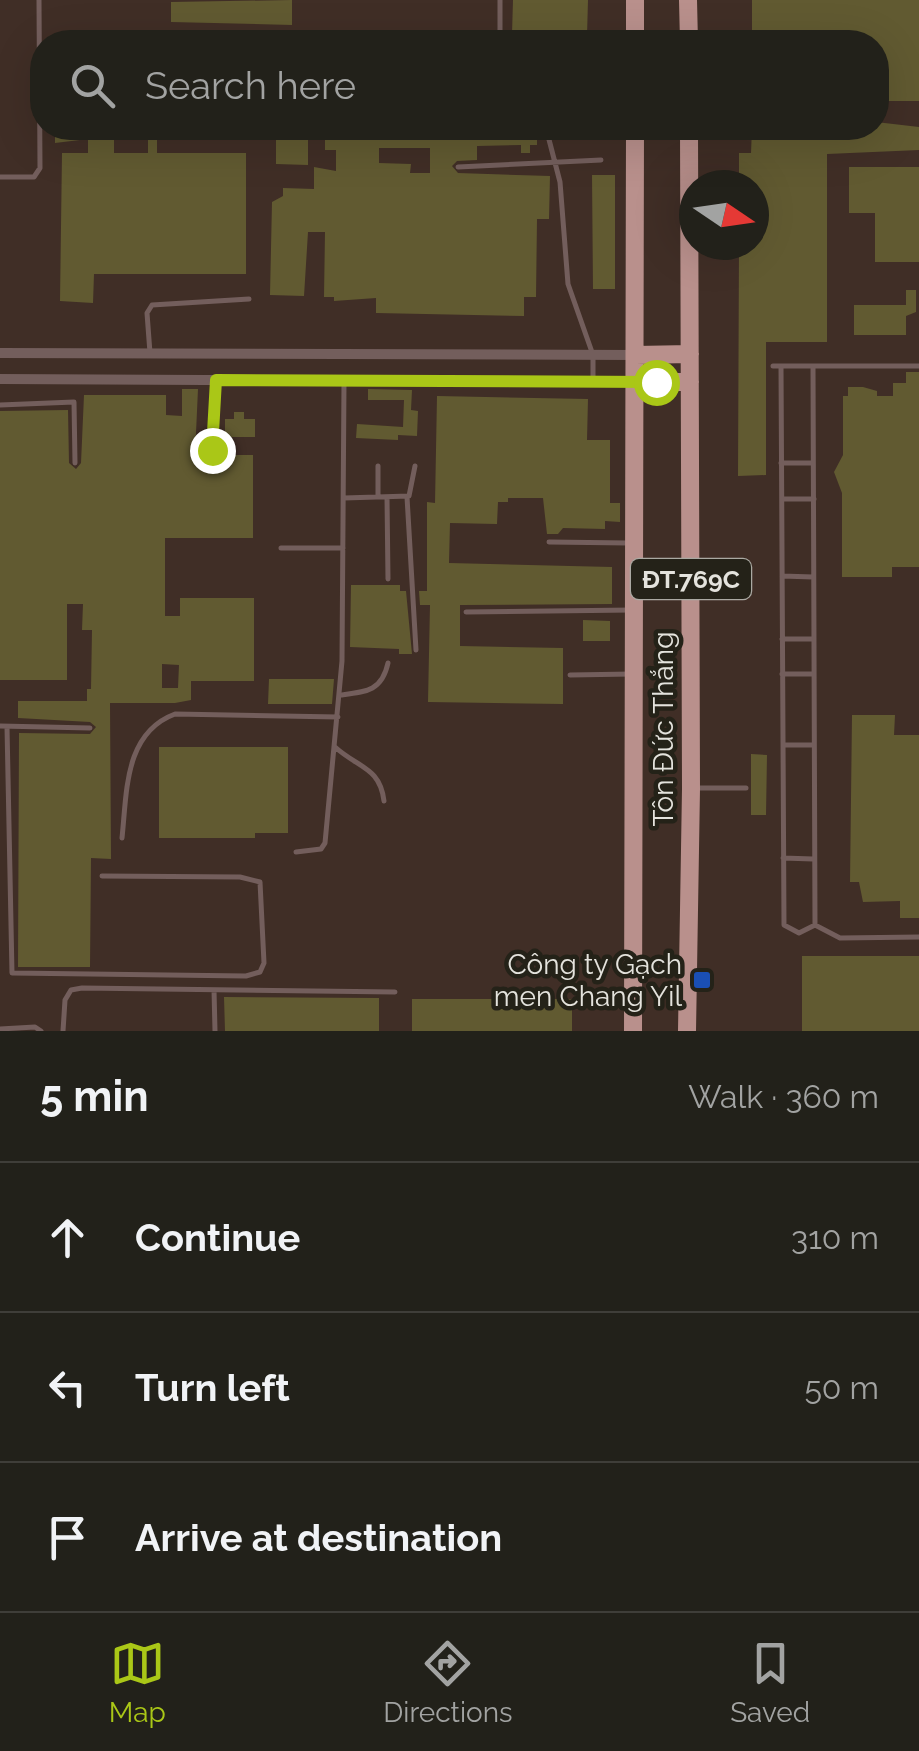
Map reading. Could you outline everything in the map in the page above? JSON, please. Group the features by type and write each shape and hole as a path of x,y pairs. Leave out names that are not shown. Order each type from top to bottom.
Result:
{"main road":[{"path":"635,0 635,30"},
{"path":"688,0 688,30"},
{"name":"Tôn Đức Thắng","path":"632,1031 636,140"},
{"name":"Tôn Đức Thắng","path":"687,1031 692,788 689,140"},
{"path":"636,355 690,354"},
{"path":"636,382 690,382"}],"street":[{"path":"0,352 636,355"},
{"path":"242,380 244,354"},
{"path":"0,379 636,382"}],"lane":[{"path":"39,0 39,30"},
{"path":"500,0 500,30"},
{"path":"0,177 34,177 40,168 40,140"},
{"path":"550,140 557,163 568,284 593,354 592,382"},
{"path":"458,167 601,160"},
{"path":"150,353 147,313 152,305 249,299"},
{"path":"815,925 799,933 784,925 777,366 919,366"},
{"path":"814,366 815,925"},
{"path":"212,450 216,380"},
{"path":"296,852 321,848 325,843 335,747 340,695 344,380"},
{"path":"0,406 74,402 75,463"},
{"path":"781,462 814,463"},
{"path":"378,466 378,497"},
{"path":"415,466 407,497 416,650"},
{"path":"386,497 388,578"},
{"path":"343,498 407,497"},
{"path":"781,499 814,499"},
{"path":"549,542 636,544"},
{"path":"281,548 343,548"},
{"path":"782,576 814,577"},
{"path":"466,612 635,610"},
{"path":"782,639 814,640"},
{"path":"340,695 370,691 380,685 388,663"},
{"path":"570,674 634,674"},
{"path":"782,674 814,674"},
{"path":"122,838 130,765 146,732 160,719 175,714 338,717"},
{"path":"90,728 4,727 12,973 260,972 264,962 260,882 240,877 102,876"},
{"path":"783,746 813,745"},
{"path":"335,747 371,769 381,780 384,801"},
{"path":"692,788 746,788"},
{"path":"784,858 813,858"},
{"path":"815,925 840,938 919,937"},
{"path":"64,1031 64,1000 70,990 395,992"},
{"path":"214,990 215,1031"},
{"path":"0,1029 34,1027 41,1031"}],"shaded area":[{"path":"0,0 919,0 919,1031 0,1031"}],"building":[{"path":"292,0 292,25 171,22 171,2"},
{"path":"513,0 588,0 587,30 512,30"},
{"path":"752,0 919,0 919,101 889,101 889,30 752,30"},
{"path":"889,124 919,127 919,150 827,154 827,342 766,342 766,475 738,476 739,260 769,260 769,170 739,170 739,153 751,153 752,140 889,140"},
{"path":"88,140 114,140 114,153 148,153 148,140 157,140 157,153 246,153 246,274 94,274 93,303 60,301 62,153 88,153"},
{"path":"276,140 308,140 308,165 276,164"},
{"path":"325,140 537,140 537,145 530,145 530,153 521,153 521,145 477,146 477,160 457,161 452,166 458,173 550,176 549,219 537,219 536,297 524,297 524,316 376,313 376,298 334,301 334,297 324,297 325,232 308,232 304,296 270,295 272,202 283,196 283,188 314,189 314,167 336,171 336,150 325,150","holes":["379,148 430,148 430,173 410,173 411,164 379,163"]},
{"path":"849,167 919,167 919,262 875,262 875,213 849,213"},
{"path":"592,175 615,175 615,289 593,289"},
{"path":"906,290 916,290 916,312 906,316 906,335 854,335 854,305 906,305"},
{"path":"906,372 919,372 919,567 892,567 892,577 842,577 842,493 834,472 843,455 843,396 848,396 848,387 863,387 877,391 877,396 893,396 893,383 906,383"},
{"path":"182,389 198,389 195,455 253,455 253,538 165,538 165,616 180,616 180,598 254,598 254,681 191,681 191,700 175,703 110,703 111,859 91,858 90,967 18,967 19,733 90,734 96,727 90,722 18,718 18,701 87,701 87,689 91,689 92,630 82,630 83,604 67,604 67,680 0,680 0,411 68,410 69,463 76,469 81,463 84,395 166,395 166,415 182,416","holes":["162,664 179,665 178,688 162,688"]},
{"path":"368,389 412,390 411,410 418,411 417,436 398,435 398,440 356,438 357,424 403,427 404,400 368,400"},
{"path":"437,396 588,399 587,440 610,440 610,503 620,503 620,522 605,521 605,529 563,528 558,534 547,534 543,498 508,498 508,502 498,502 497,524 450,523 449,563 612,567 612,604 460,605 460,646 563,648 563,704 428,702 430,605 420,605 419,591 427,591 427,502 435,503"},
{"path":"234,412 244,412 244,419 255,419 255,437 225,437 225,419 234,419"},
{"path":"351,585 400,585 400,591 406,591 412,654 399,654 399,649 350,647"},
{"path":"583,620 610,621 610,641 583,641"},
{"path":"269,679 334,679 332,704 268,704"},
{"path":"852,715 895,715 894,735 919,735 919,918 900,918 900,901 863,902 859,882 850,882"},
{"path":"159,747 288,747 288,833 255,833 255,838 159,838"},
{"path":"751,754 767,755 766,815 751,815"},
{"path":"802,956 919,956 919,1031 802,1031"},
{"path":"224,997 379,998 379,1031 225,1031"},
{"path":"412,999 572,999 572,1031 412,1031"}],"place":[{"name":"Công ty Gạch men Chang Yil","path":"702,980"}],"route":[{"path":"212,450 216,380 656,382"}]}
